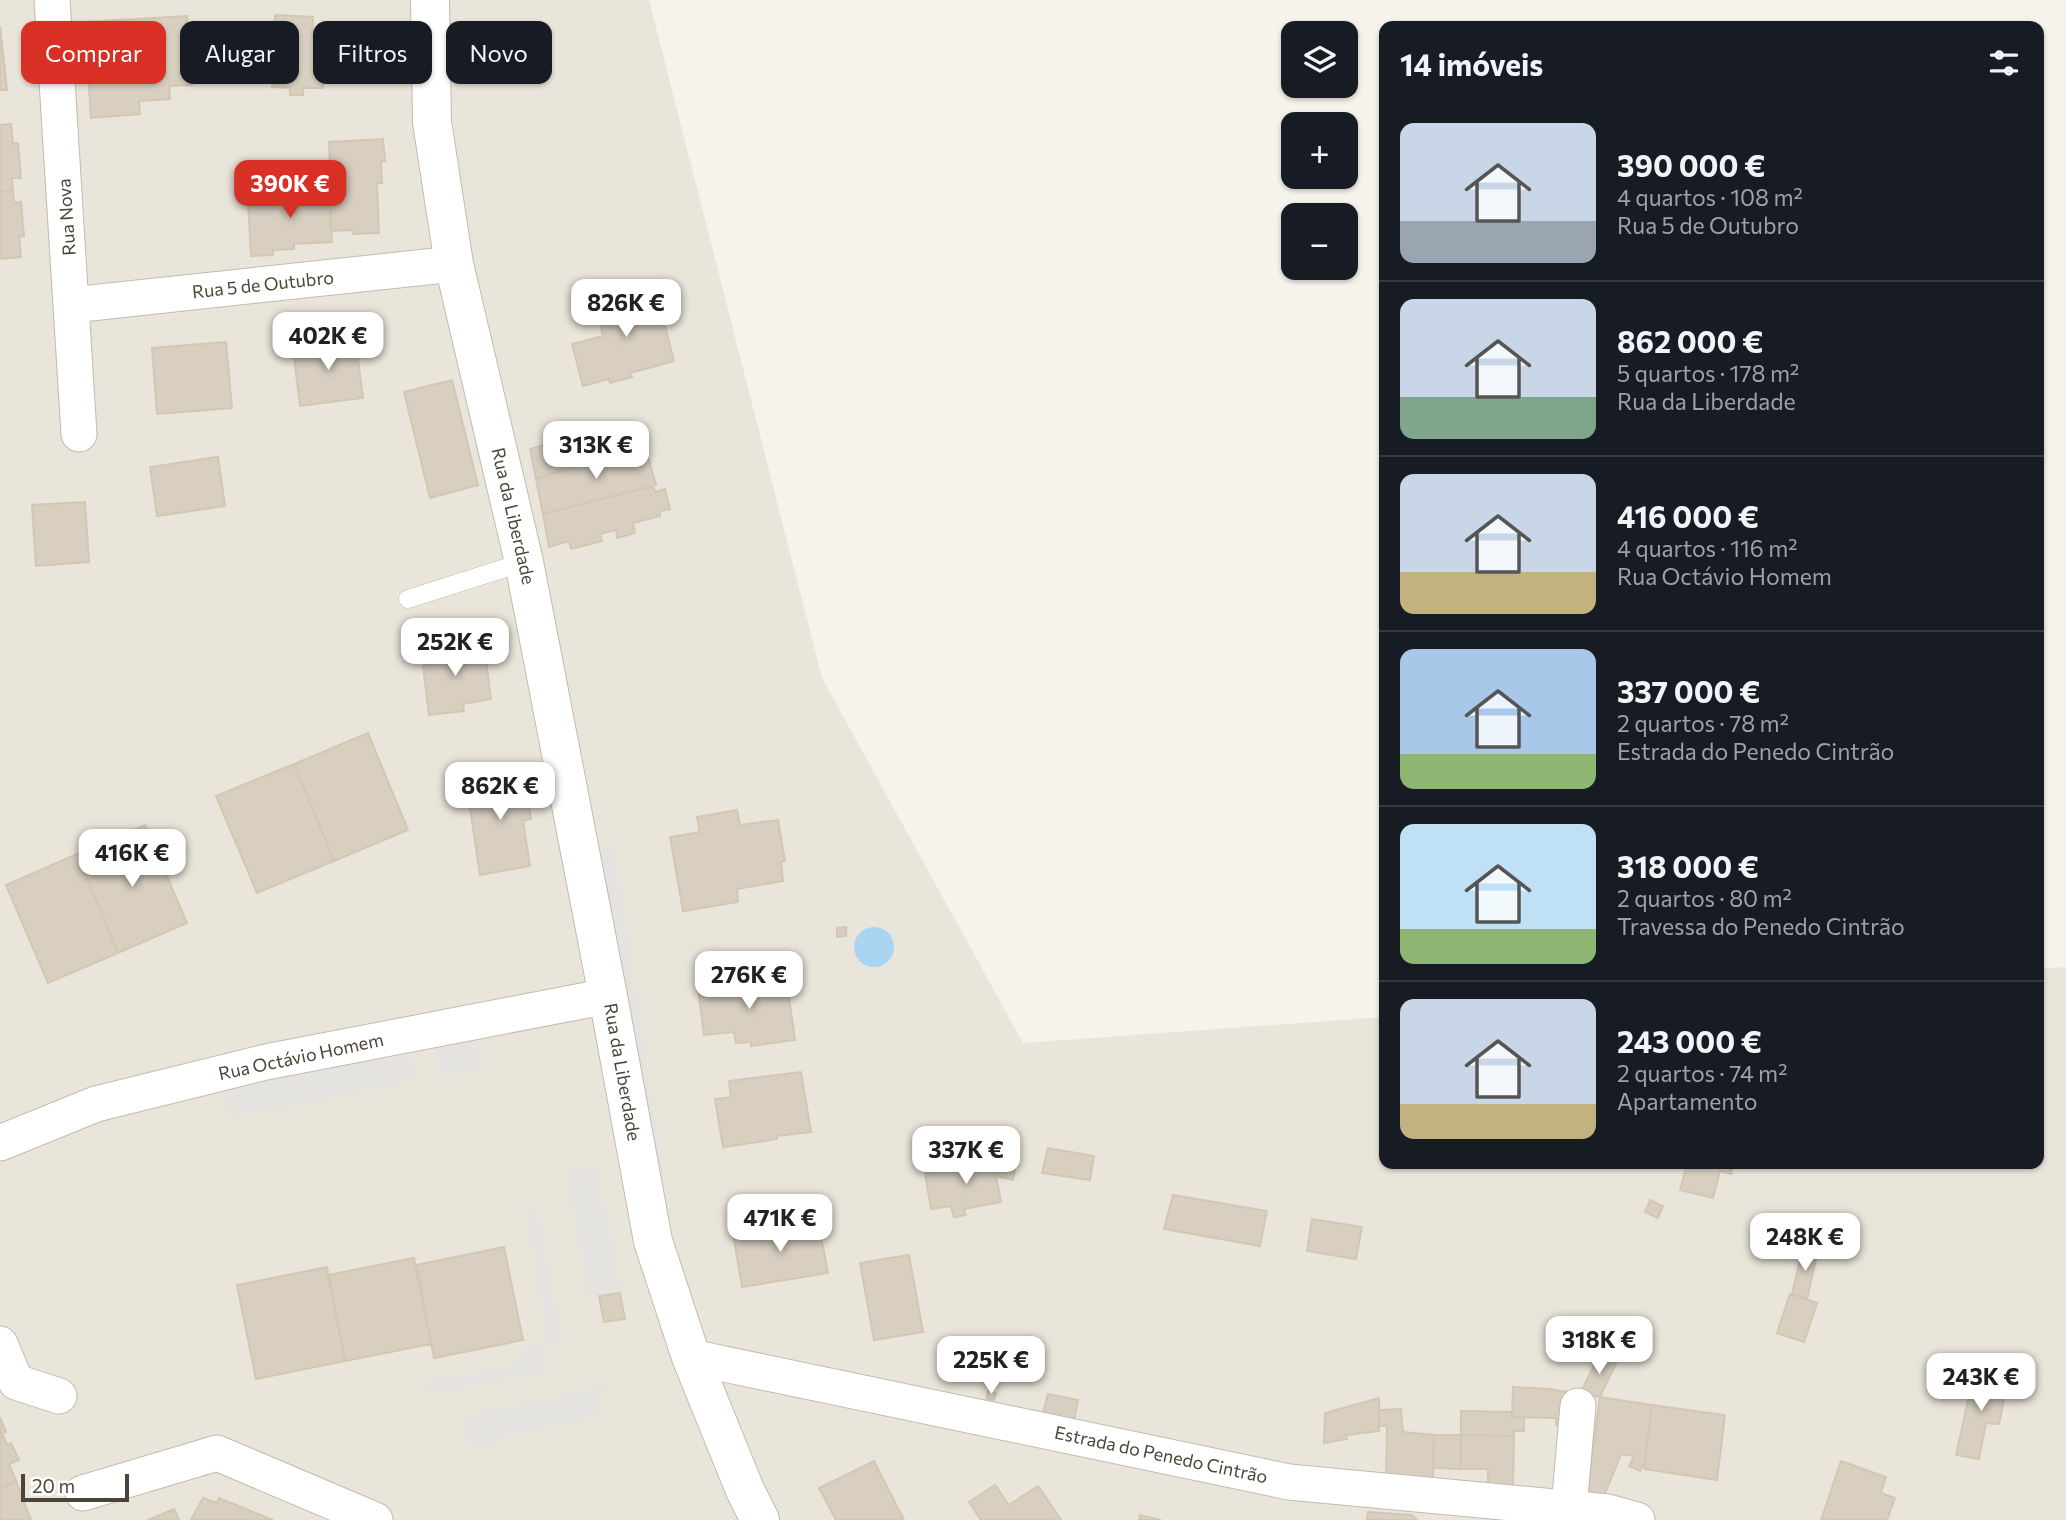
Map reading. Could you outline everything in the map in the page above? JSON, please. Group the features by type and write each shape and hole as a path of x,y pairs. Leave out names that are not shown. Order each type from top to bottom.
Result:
{"street":[{"name":"Rua Nova","path":"52,0 79,434"},
{"name":"Rua da Liberdade","path":"430,0 432,122 454,264 524,562 653,1241 691,1357 745,1490 760,1520"},
{"name":"Rua 5 de Outubro","path":"72,305 454,264"},
{"name":"Rua Octávio Homem","path":"0,1143 96,1104 253,1065 608,996"},
{"path":"0,1344 16,1382 59,1396"},
{"name":"Estrada do Penedo Cintrão","path":"691,1357 1289,1482 1608,1512 1637,1520"},
{"path":"1569,1508 1578,1406"},
{"path":"83,1493 218,1453 374,1520"}],"lane":[{"path":"408,599 524,562"}],"shaded area":[{"path":"0,0 649,0 822,678 1023,1043 1379,1017 1379,1169 2044,1169 2044,969 2066,967 2066,1520 0,1520"},
{"path":"613,845 670,1218 661,1220 598,847"},
{"path":"478,1041 483,1067 440,1076 435,1049"},
{"path":"410,1054 415,1081 230,1118 226,1089"},
{"path":"596,1168 621,1292 590,1299 566,1173"},
{"path":"537,1208 562,1342 542,1346 546,1372 429,1394 428,1382 511,1366 518,1351 539,1346 545,1340 547,1333 527,1219 522,1211"},
{"path":"608,1386 599,1400 603,1416 498,1437 498,1444 469,1447 464,1417"}],"water":[{"path":"874,927 888,933 894,947 888,961 874,967 860,961 854,947 860,933"}],"building":[{"path":"275,15 313,17 313,84 323,84 323,88 303,88 303,95 290,95 290,88 272,87 272,84 299,84 299,21 275,21"},
{"path":"187,16 187,21 180,21 180,84 192,85 169,86 170,99 139,101 140,114 91,118 89,84 166,84 166,21 102,21"},
{"path":"0,26 7,90 0,90"},
{"path":"11,124 13,144 18,143 21,178 12,178 13,191 0,192 0,125"},
{"path":"383,139 385,161 381,161 382,183 377,183 379,233 331,231 329,188 325,188 324,167 330,167 329,142"},
{"path":"329,188 332,242 294,244 294,249 273,250 273,255 251,256 248,202 270,201 270,191"},
{"path":"13,191 14,203 21,202 24,236 19,237 21,257 0,259 0,192"},
{"path":"653,280 674,361 630,373 632,377 610,383 609,379 583,386 572,344 603,336 598,316 620,311 615,291"},
{"path":"355,336 363,398 300,406 293,349 322,345 321,340"},
{"path":"226,342 232,408 157,414 152,348"},
{"path":"452,380 478,485 430,498 404,392"},
{"path":"612,426 620,454 536,479 530,449"},
{"path":"645,446 656,485 543,514 536,479"},
{"path":"218,457 225,506 157,516 150,467"},
{"path":"653,486 655,492 665,489 670,509 660,511 660,516 633,523 635,533 617,538 616,530 600,534 602,541 571,549 569,541 549,547 543,514"},
{"path":"85,502 89,562 36,566 32,505"},
{"path":"476,642 478,660 486,659 491,699 463,704 464,711 429,715 423,649"},
{"path":"368,733 408,830 334,861 294,764"},
{"path":"294,764 334,861 257,893 216,796"},
{"path":"523,771 531,819 523,821 530,866 480,875 466,781"},
{"path":"737,810 740,825 778,820 785,861 781,862 783,881 737,889 738,902 683,911 670,837 700,832 697,817"},
{"path":"145,825 187,923 118,953 77,854"},
{"path":"77,854 118,953 48,983 6,885"},
{"path":"846,927 846,936 837,937 837,928"},
{"path":"786,976 795,1040 751,1046 751,1042 736,1043 734,1032 704,1035 698,988"},
{"path":"801,1072 811,1132 723,1147 715,1099 731,1097 729,1081"},
{"path":"1048,1148 1094,1156 1090,1180 1042,1173"},
{"path":"983,1162 1015,1168 1013,1180 996,1176 1001,1202 964,1209 966,1215 954,1217 951,1206 931,1209 925,1173"},
{"path":"1686,1169 1732,1169 1731,1174 1720,1171 1713,1198 1680,1190"},
{"path":"1173,1195 1267,1211 1260,1246 1164,1229"},
{"path":"1650,1200 1663,1206 1658,1218 1645,1212"},
{"path":"1312,1219 1362,1227 1356,1259 1307,1251"},
{"path":"818,1220 828,1273 742,1287 733,1234"},
{"path":"504,1247 523,1340 434,1358 416,1265"},
{"path":"1803,1247 1818,1251 1807,1299 1792,1294"},
{"path":"909,1255 923,1332 874,1340 860,1263"},
{"path":"414,1258 431,1344 345,1361 328,1275"},
{"path":"327,1267 345,1361 256,1379 237,1285"},
{"path":"620,1293 625,1319 604,1322 599,1296"},
{"path":"1790,1294 1817,1303 1804,1342 1777,1333"},
{"path":"1600,1353 1617,1361 1600,1397 1580,1394"},
{"path":"1974,1373 2008,1380 1999,1424 1986,1423 1979,1459 1956,1455"},
{"path":"1513,1387 1569,1392 1569,1426 1556,1425 1556,1418 1512,1417"},
{"path":"988,1391 996,1393 994,1400 987,1399"},
{"path":"1048,1394 1078,1400 1074,1421 1043,1414"},
{"path":"1600,1397 1652,1405 1645,1460 1640,1471 1629,1466 1634,1456 1621,1454 1605,1494 1587,1492"},
{"path":"1379,1398 1379,1431 1346,1435 1347,1439 1324,1443 1325,1413"},
{"path":"1652,1405 1725,1415 1717,1480 1644,1469"},
{"path":"1401,1409 1403,1432 1434,1435 1433,1480 1386,1475 1387,1426 1379,1426 1379,1410"},
{"path":"1461,1411 1512,1412 1512,1417 1524,1417 1524,1431 1514,1431 1514,1436 1461,1435"},
{"path":"0,1417 6,1432 2,1433 7,1445 11,1443 19,1460 9,1464 16,1481 0,1489"},
{"path":"1434,1435 1461,1435 1461,1469 1433,1468"},
{"path":"1461,1435 1514,1436 1513,1486 1488,1485 1488,1469 1461,1469"},
{"path":"874,1461 904,1520 836,1520 819,1488"},
{"path":"1841,1461 1886,1477 1881,1493 1895,1498 1887,1520 1821,1520"},
{"path":"16,1481 31,1520 0,1520 0,1489"},
{"path":"995,1485 1009,1505 1038,1486 1061,1520 981,1520 969,1502"},
{"path":"203,1498 217,1503 219,1498 273,1520 191,1520"},
{"path":"174,1509 179,1520 148,1520"},
{"path":"1368,1512 1412,1515 1417,1520 1367,1520"},
{"path":"1140,1515 1161,1520 1139,1520"}]}
